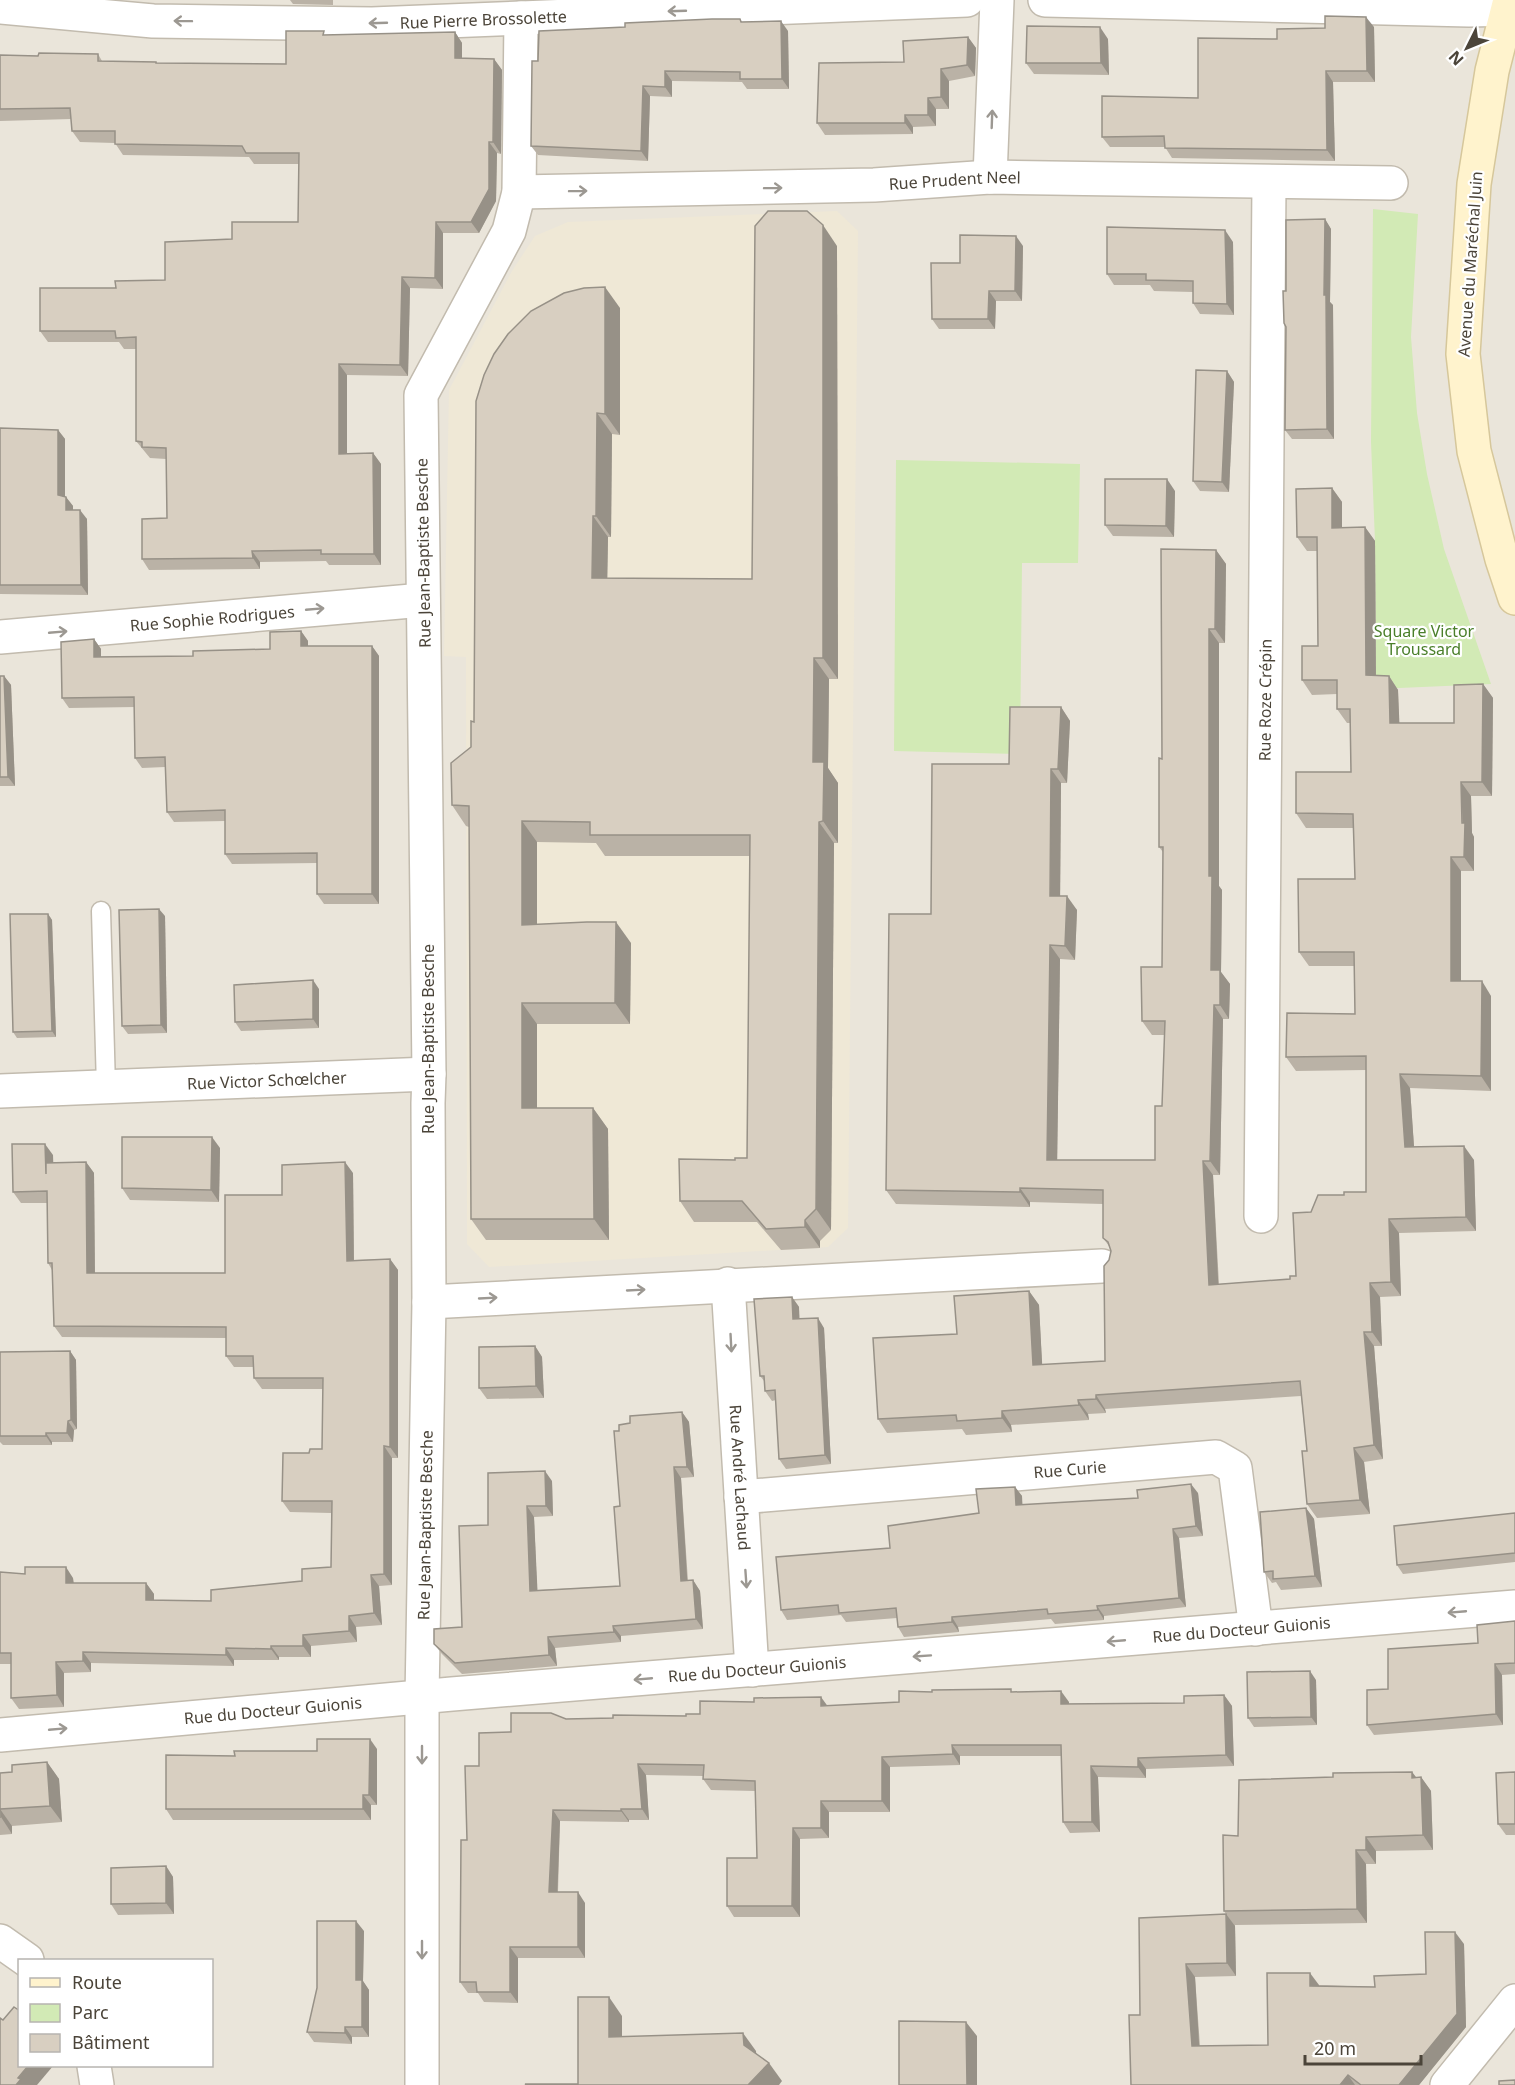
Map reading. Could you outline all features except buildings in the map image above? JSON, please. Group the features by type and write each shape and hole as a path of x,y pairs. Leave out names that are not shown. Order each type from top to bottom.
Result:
{"main road":[{"name":"Avenue du Maréchal Juin","path":"1511,6 1492,71 1473,184 1463,354 1474,451 1502,559 1515,598"}],"street":[{"name":"Rue Pierre Brossolette","path":"0,7 92,8 153,21 372,24 521,18 607,7 967,0"},
{"path":"990,177 997,0"},
{"path":"1045,0 1469,10 1511,6"},
{"name":"Rue Jean-Baptiste Besche","path":"423,2085 422,1697 429,1302 429,1074 421,395 509,231 519,192 521,18"},
{"name":"Rue Prudent Neel","path":"519,192 874,185 990,177 1391,183"},
{"name":"Rue Roze Crépin","path":"1261,1216 1269,182"},
{"name":"Rue Sophie Rodrigues","path":"0,637 423,600"},
{"name":"Rue Victor Schœlcher","path":"0,1091 429,1074"},
{"path":"429,1302 728,1284 1102,1266"},
{"name":"Rue André Lachaud","path":"728,1284 752,1670"},
{"name":"Rue Curie","path":"741,1497 1215,1456 1235,1468 1256,1629"},
{"name":"Rue du Docteur Guionis","path":"0,1735 422,1697 1515,1607"},
{"path":"0,1941 26,1959"},
{"path":"1447,2085 1515,2001"},
{"path":"94,2067 97,2085"}],"lane":[{"path":"101,911 106,1087"}],"shaded area":[{"path":"0,0 1515,0 1515,2085 0,2085"},
{"path":"837,211 858,231 848,1228 828,1247 489,1267 467,1244 466,657 444,656 449,390 512,271 535,236 568,222"}],"green space":[{"name":"Square Victor Troussard","path":"1373,209 1418,214 1411,337 1417,413 1427,474 1444,549 1491,684 1376,689 1375,541 1371,442"},
{"path":"896,460 1080,464 1078,563 1022,563 1020,754 894,751"}]}
